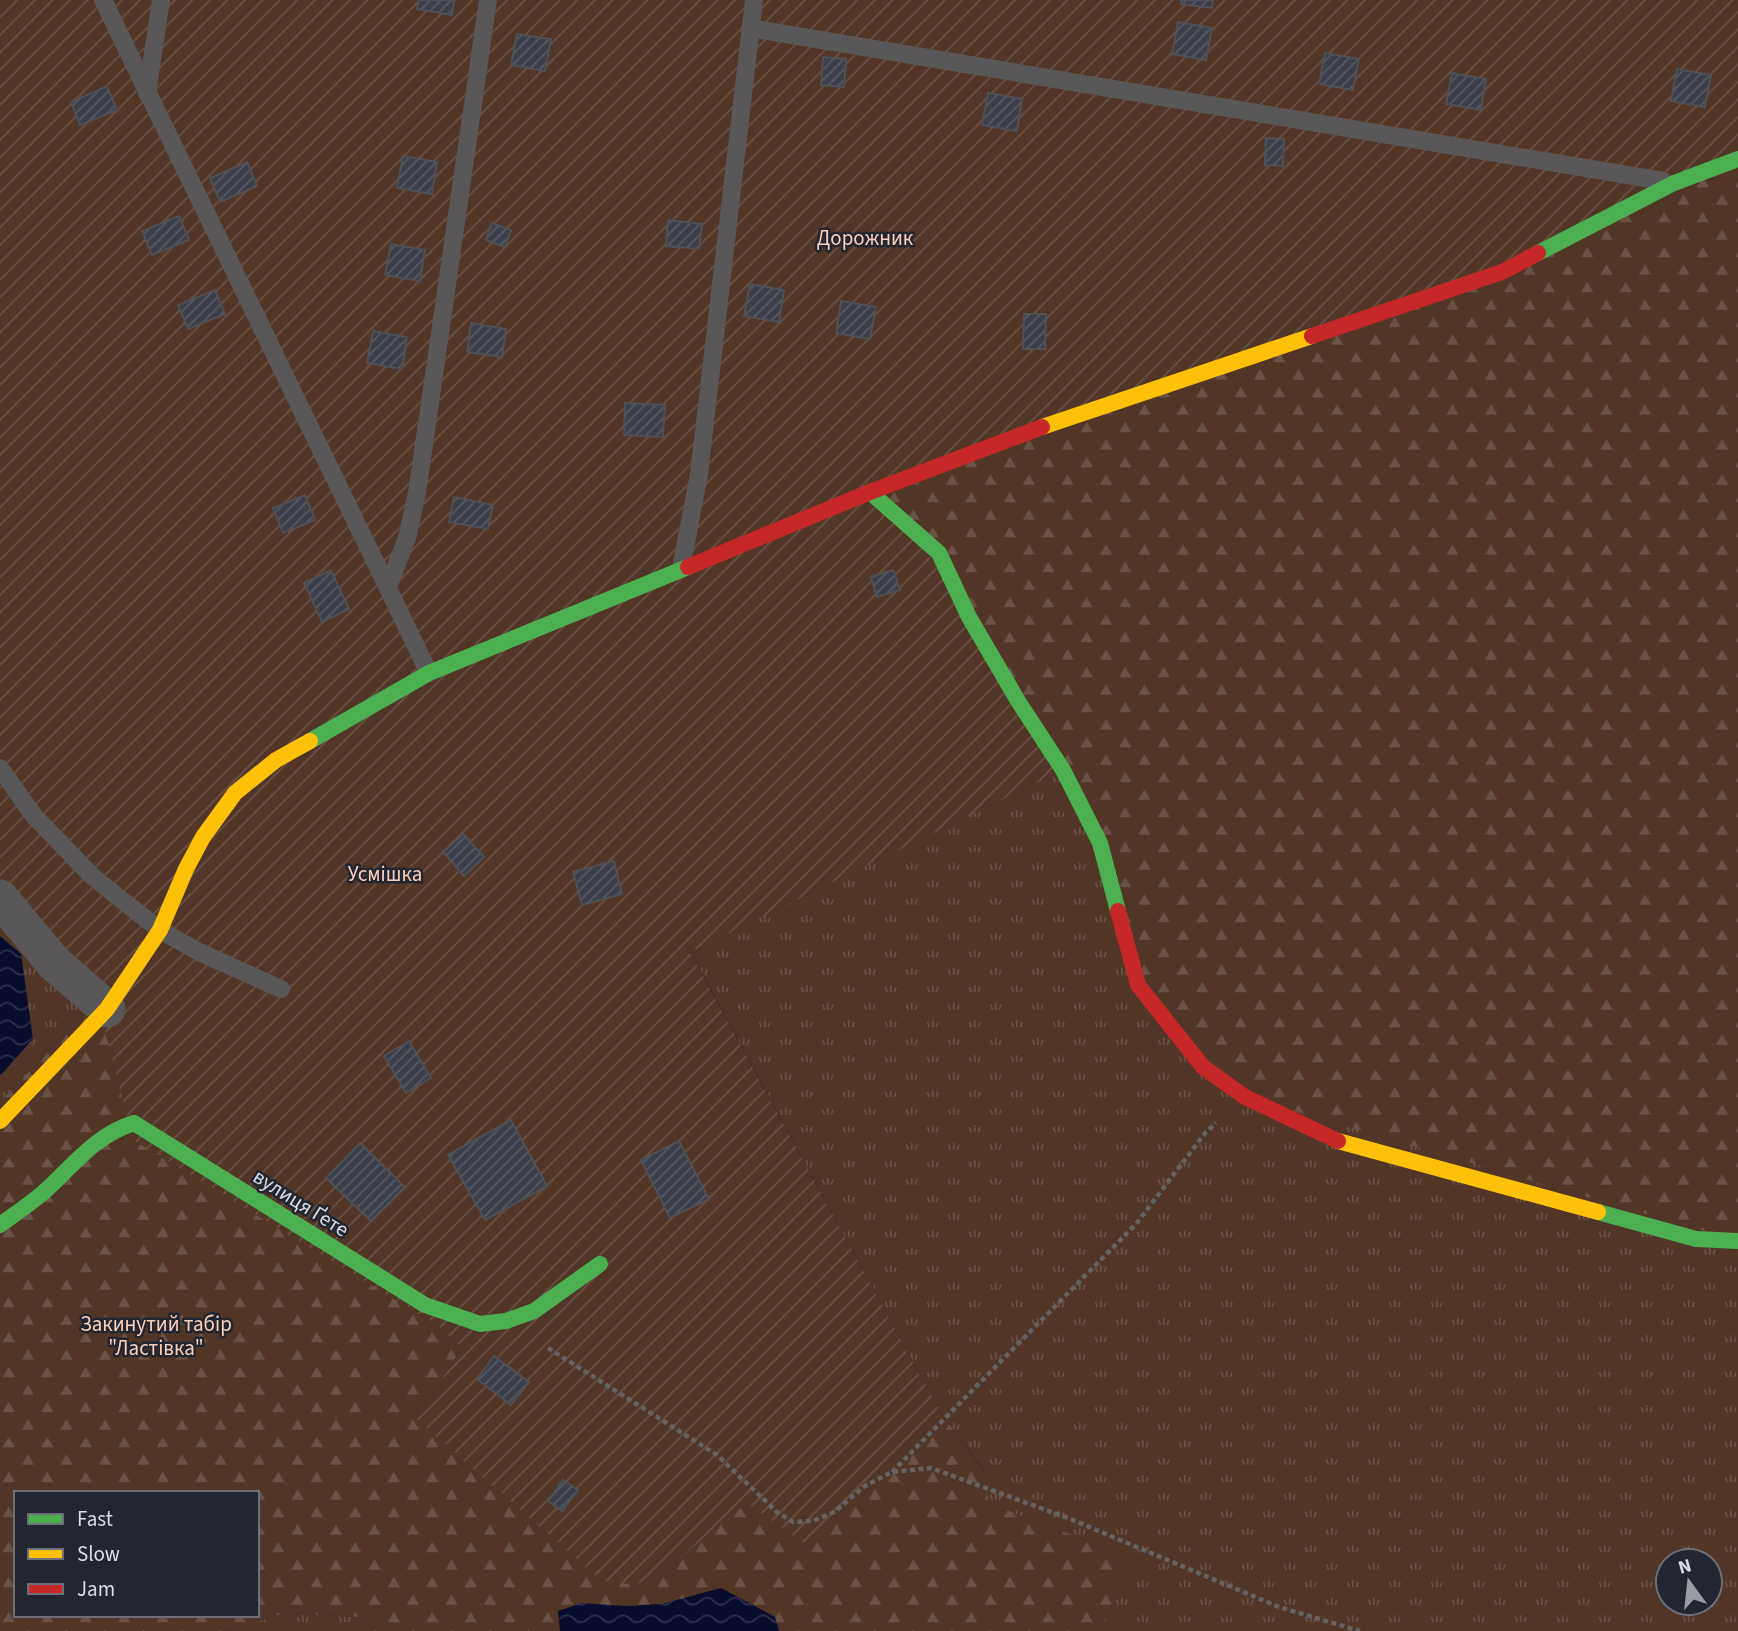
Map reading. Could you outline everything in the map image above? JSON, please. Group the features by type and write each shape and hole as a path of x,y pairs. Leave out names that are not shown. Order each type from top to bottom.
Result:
{"street":[{"path":"0,1121 107,1009 160,930 203,837 235,793 276,760 429,673 870,492 1036,429 1502,272 1674,183 1738,159"},
{"path":"870,492 939,553 969,617 1018,701 1063,770 1100,844 1138,985 1203,1068 1245,1097 1332,1139 1696,1240 1738,1241"},
{"path":"0,898 54,962 107,1009"},
{"name":"вулиця Ґете","path":"0,1225 44,1192 96,1142 121,1126 134,1123 425,1305 480,1324 506,1321 534,1311 600,1264"}],"lane":[{"path":"103,0 429,673"},
{"path":"148,93 161,0"},
{"path":"388,587 407,538 417,493 488,0"},
{"path":"681,569 699,474 754,0"},
{"path":"750,28 1674,183"},
{"path":"0,768 34,816 93,877 160,930 281,989"}],"path":[{"path":"506,1321 717,1455 778,1512 793,1522 813,1521 834,1512 865,1486 892,1472 1136,1224 1206,1132 1245,1097"},
{"path":"892,1472 931,1468 1068,1518 1279,1607 1360,1631"}],"green space":[{"name":"Усмішка","path":"0,0 1738,0 1738,159 1502,272 871,492 912,529 1063,770 690,952 942,1415 858,1500 807,1545 748,1504 731,1513 670,1568 636,1585 602,1581 416,1419 462,1348 437,1325 133,1140 97,1000 0,898"},
{"path":"1738,159 1738,1241 1245,1097 1138,985 1100,843 870,492"},
{"path":"1063,770 1738,1241 1738,1631 1100,1631 1132,1558 988,1503 983,1469 942,1415 690,951"},
{"path":"0,898 97,1000 0,1102"},
{"name":"Закинутий табір \"Ластівка\"","path":"97,1000 462,1348 417,1419 636,1585 670,1568 731,1513 748,1503 858,1500 942,1415 983,1470 989,1503 1132,1558 1100,1631 779,1631 774,1617 721,1588 662,1604 558,1611 560,1631 372,1631 359,1617 286,1613 224,1631 0,1631 0,1102"},
{"path":"286,1613 359,1617 372,1631 224,1631"}],"water":[{"path":"0,936 21,954 33,1039 0,1076"},
{"path":"721,1588 775,1617 779,1631 560,1631 558,1611 582,1603 625,1606 662,1604"}],"building":[{"path":"419,0 454,0 452,15 417,9"},
{"path":"1181,0 1213,0 1212,8 1181,4"},
{"path":"1178,22 1212,28 1206,60 1172,54"},
{"path":"517,34 551,39 545,71 511,65"},
{"path":"1325,53 1359,59 1353,90 1319,84"},
{"path":"823,57 846,59 844,87 821,85"},
{"path":"1677,69 1711,75 1705,107 1671,101"},
{"path":"1452,73 1486,79 1481,110 1446,104"},
{"path":"107,86 117,110 80,125 71,102"},
{"path":"988,93 1022,99 1017,131 982,125"},
{"path":"1266,138 1284,139 1283,166 1265,165"},
{"path":"403,156 437,162 432,194 397,188"},
{"path":"247,162 257,186 220,202 210,178"},
{"path":"179,216 189,240 152,255 142,231"},
{"path":"668,220 702,224 699,249 666,246"},
{"path":"492,223 511,230 505,247 486,240"},
{"path":"391,244 425,250 420,281 385,275"},
{"path":"750,284 784,290 779,322 744,316"},
{"path":"215,290 225,314 188,329 178,305"},
{"path":"841,301 876,307 870,339 836,333"},
{"path":"1024,314 1046,314 1045,349 1023,349"},
{"path":"471,323 506,329 502,357 467,352"},
{"path":"373,331 407,337 402,369 367,363"},
{"path":"625,403 665,405 663,437 624,435"},
{"path":"305,495 315,520 283,533 273,508"},
{"path":"454,497 493,505 488,529 449,522"},
{"path":"331,570 349,609 322,622 304,583"},
{"path":"893,570 900,590 877,597 871,577"},
{"path":"463,834 484,857 464,876 443,852"},
{"path":"614,861 622,894 582,905 573,872"},
{"path":"409,1041 431,1078 406,1093 384,1056"},
{"path":"511,1120 547,1186 485,1220 448,1155"},
{"path":"679,1141 709,1199 670,1218 641,1160"},
{"path":"360,1143 405,1187 371,1221 326,1178"},
{"path":"494,1356 529,1382 511,1405 477,1379"},
{"path":"563,1480 578,1490 562,1511 548,1501"}],"traffic: fast":[{"path":"1538,253 1674,183 1738,159"},
{"path":"870,492 939,553 969,617 1018,701 1063,770 1100,843 1118,911"},
{"path":"310,741 429,673 688,567"},
{"path":"0,1225 44,1192 96,1143 134,1123 425,1305 480,1324 506,1321 534,1311 600,1264"},
{"path":"1598,1212 1696,1239 1738,1241"}],"traffic: slow":[{"path":"1042,427 1312,336"},
{"path":"0,1121 107,1009 160,930 203,837 235,793 276,760 310,741"},
{"path":"1338,1141 1598,1212"}],"traffic: jam":[{"path":"1312,336 1502,272 1538,253"},
{"path":"688,567 870,492 1042,427"},
{"path":"1118,911 1138,985 1203,1067 1245,1097 1338,1141"}],"park label":[{"name":"Дорожник","path":"865,238"}]}
